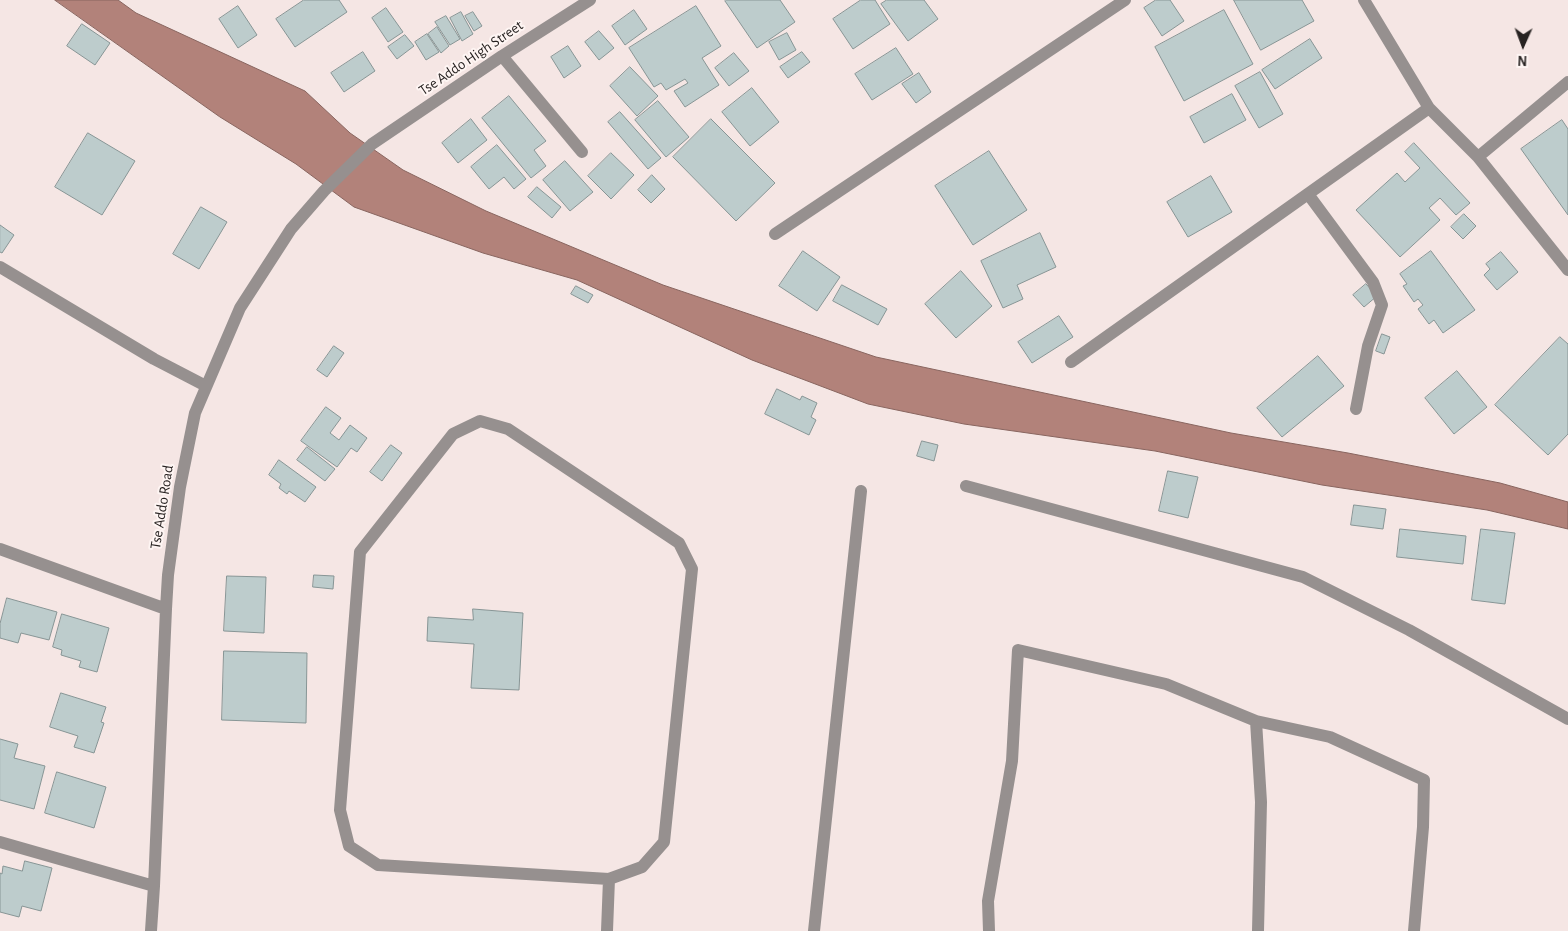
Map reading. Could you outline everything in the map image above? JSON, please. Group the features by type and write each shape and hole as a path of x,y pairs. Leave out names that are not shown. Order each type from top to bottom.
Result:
{"street":[{"name":"Tse Addo High Street","path":"372,144 502,56 590,0"},
{"path":"775,234 1125,0"},
{"path":"1364,0 1429,108 1478,157 1568,270"},
{"path":"502,56 582,152"},
{"path":"1478,157 1568,82"},
{"path":"1071,362 1429,108"},
{"name":"Tse Addo Road","path":"151,931 168,575 180,487 195,413 240,308 291,229 324,191 372,144"},
{"path":"1308,194 1373,282 1382,305 1368,346 1356,409"},
{"path":"0,267 154,359 206,386"},
{"path":"480,421 508,429 679,543 692,569 664,842 642,867 609,879 378,865 349,846 340,810 360,552 453,434 480,421"},
{"path":"966,486 1303,577 1409,630 1568,720"},
{"path":"814,931 861,491"},
{"path":"0,549 166,609"},
{"path":"989,931 988,901 1012,761 1018,650 1166,684 1256,721 1330,737 1424,780 1422,836 1414,931"},
{"path":"1256,721 1261,802 1258,931"},
{"path":"0,842 154,886"},
{"path":"607,931 609,879"}],"shaded area":[{"path":"55,0 118,0 136,13 305,91 350,133 403,170 486,211 663,285 876,357 1231,433 1348,453 1500,483 1568,502 1568,529 1487,510 1322,485 1155,451 964,424 868,404 752,360 577,280 483,253 354,207 296,164 220,117"}],"building":[{"path":"304,0 339,0 347,12 295,47 276,19"},
{"path":"726,0 780,0 795,22 757,48"},
{"path":"861,0 875,0 890,24 853,49 833,19"},
{"path":"887,0 924,0 938,19 908,41 881,4"},
{"path":"1156,0 1170,0 1184,21 1162,36 1144,8"},
{"path":"1234,0 1302,0 1314,21 1261,50"},
{"path":"238,6 257,35 238,48 219,19"},
{"path":"696,6 721,46 702,58 719,85 685,107 674,91 688,83 685,79 666,90 661,83 654,87 629,48"},
{"path":"386,8 403,32 388,42 372,18"},
{"path":"634,10 647,29 625,45 612,26"},
{"path":"1224,10 1253,64 1184,101 1155,47"},
{"path":"461,12 473,34 462,41 450,18"},
{"path":"473,12 482,26 474,31 465,16"},
{"path":"446,16 460,39 450,45 435,22"},
{"path":"82,24 110,43 95,65 67,46"},
{"path":"437,27 449,46 441,53 428,34"},
{"path":"599,31 614,48 599,60 585,42"},
{"path":"787,33 796,50 779,60 769,42"},
{"path":"427,34 439,52 426,60 415,42"},
{"path":"405,35 414,46 397,59 388,47"},
{"path":"1310,39 1322,58 1275,89 1262,70"},
{"path":"568,46 581,66 564,78 551,57"},
{"path":"896,48 913,74 872,100 855,74"},
{"path":"363,52 375,71 344,92 331,73"},
{"path":"802,52 810,62 788,78 780,67"},
{"path":"734,53 749,71 729,86 715,68"},
{"path":"630,67 658,96 637,116 610,86"},
{"path":"1260,72 1283,114 1259,128 1235,86"},
{"path":"919,73 931,92 916,103 902,84"},
{"path":"752,88 779,122 750,146 722,112"},
{"path":"1232,94 1246,120 1204,143 1190,117"},
{"path":"509,96 546,141 534,150 546,166 531,178 482,118"},
{"path":"658,101 689,137 666,157 635,120"},
{"path":"620,112 661,158 648,169 608,122"},
{"path":"471,119 487,140 458,163 442,143"},
{"path":"711,119 775,183 736,221 673,157"},
{"path":"1562,120 1568,129 1568,215 1521,149"},
{"path":"88,133 135,161 102,215 55,187"},
{"path":"1414,143 1470,203 1456,215 1440,198 1429,208 1440,220 1400,257 1356,210 1397,173 1405,182 1420,168 1405,152"},
{"path":"497,145 526,179 514,189 504,177 489,189 471,167"},
{"path":"989,151 1027,210 973,245 935,186"},
{"path":"611,153 634,175 611,199 588,176"},
{"path":"565,161 593,192 570,211 543,180"},
{"path":"652,175 665,189 651,203 638,190"},
{"path":"1211,176 1232,212 1188,237 1167,202"},
{"path":"537,187 561,207 552,218 528,197"},
{"path":"201,207 227,222 199,269 173,254"},
{"path":"1464,214 1476,226 1463,239 1451,227"},
{"path":"0,225 14,235 2,253 0,252"},
{"path":"1040,233 1056,267 1017,285 1023,299 1003,308 981,261"},
{"path":"803,251 840,277 817,311 779,286"},
{"path":"1431,251 1475,310 1443,333 1434,320 1429,324 1418,309 1423,305 1418,299 1414,302 1403,286 1407,284 1400,274"},
{"path":"1501,252 1518,272 1497,290 1484,275 1490,269 1486,264"},
{"path":"961,271 992,306 956,338 925,304"},
{"path":"1366,284 1377,296 1364,307 1353,295"},
{"path":"842,285 887,309 878,325 833,301"},
{"path":"576,286 593,295 588,303 571,294"},
{"path":"1059,316 1073,337 1032,363 1018,342"},
{"path":"1382,334 1390,337 1384,354 1376,351"},
{"path":"1560,337 1568,344 1568,434 1548,455 1495,405"},
{"path":"334,346 344,353 327,377 317,370"},
{"path":"1318,356 1344,386 1282,437 1257,408"},
{"path":"1457,371 1487,407 1454,434 1425,398"},
{"path":"777,389 800,400 802,396 817,403 811,417 816,420 809,435 765,414"},
{"path":"326,407 341,418 330,433 339,440 350,425 367,438 357,452 351,448 337,467 301,441"},
{"path":"922,441 938,445 934,461 917,456"},
{"path":"391,445 402,453 382,481 370,472"},
{"path":"307,447 335,469 325,481 297,460"},
{"path":"279,460 316,487 305,502 289,491 287,494 279,488 281,484 269,475"},
{"path":"1168,471 1198,477 1188,518 1159,511"},
{"path":"1354,505 1386,509 1383,529 1351,525"},
{"path":"1400,529 1466,536 1463,564 1397,557"},
{"path":"1481,529 1515,533 1505,604 1472,600"},
{"path":"314,575 334,576 333,589 313,587"},
{"path":"227,576 266,577 264,633 224,631"},
{"path":"7,598 57,612 49,640 21,633 18,643 0,638 0,624"},
{"path":"473,609 523,613 519,690 471,688 474,644 427,641 428,617 473,620"},
{"path":"62,614 109,628 97,672 79,667 81,661 61,655 62,650 53,647"},
{"path":"224,651 307,653 306,723 222,720"},
{"path":"61,693 106,707 101,722 104,723 94,753 74,747 78,736 50,727"},
{"path":"0,739 18,744 14,758 45,766 34,809 0,800"},
{"path":"57,772 106,787 94,828 45,813"},
{"path":"25,861 52,868 41,911 22,906 19,917 0,912 0,873 2,874 3,866 22,871"}]}
